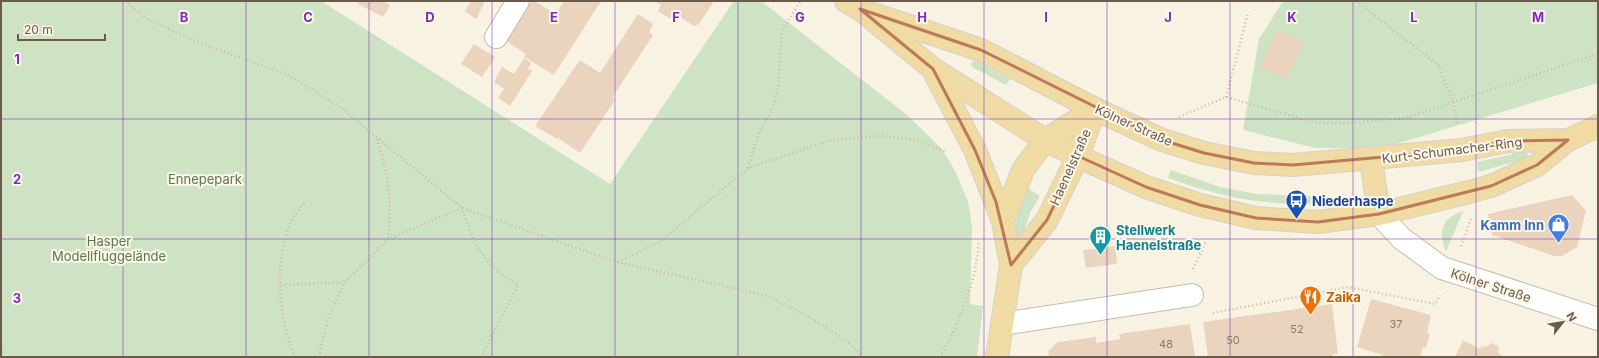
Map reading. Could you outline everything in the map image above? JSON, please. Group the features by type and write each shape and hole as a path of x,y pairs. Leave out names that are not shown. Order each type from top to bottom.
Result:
{"main road":[{"name":"Kölner Straße","path":"853,5 933,69 1045,140 1146,186 1200,205 1256,218 1318,222 1379,214"},
{"name":"Kölner Straße","path":"853,5 981,50 1095,109 1162,140 1204,153 1254,163 1293,165 1371,160"},
{"path":"933,69 975,150 1003,221"},
{"name":"Haenelstraße","path":"997,357 1011,265 1003,221 1023,170 1045,140 1095,109"},
{"name":"Haenelstraße","path":"1011,265 1047,220 1078,156 1095,109"},
{"path":"1371,160 1379,214 1491,186 1537,165 1568,140 1598,126"},
{"name":"Kurt-Schumacher-Ring","path":"1371,160 1462,150 1508,141 1568,140"}],"street":[{"path":"496,37 518,1"},
{"name":"Kölner Straße","path":"1379,214 1401,238 1442,268 1450,272 1598,319"},
{"path":"1002,324 1192,296"}],"path":[{"path":"125,1 147,19 197,42 288,75 339,106 462,208 617,262 768,296 806,316 840,337 863,357"},
{"path":"748,168 758,135 772,110 778,88 782,30 801,1"},
{"path":"1226,97 1248,13"},
{"path":"1162,140 1174,119 1226,97 1317,123 1350,123 1405,118 1598,54"},
{"path":"617,262 661,241 748,168 830,140 874,137 917,140 950,154"},
{"path":"377,139 387,171 390,194 388,239"},
{"path":"295,357 282,314 282,251 292,221 305,201"},
{"path":"319,357 327,322 345,282 388,239 462,208"},
{"path":"462,208 471,236 483,257 499,274 518,285 481,357"},
{"path":"940,357 953,336 968,297 978,256 979,241"},
{"path":"1206,314 1348,287 1435,304 1450,272"},
{"path":"281,285 345,282"},
{"path":"1,341 3,357"}],"highlighted area":[{"path":"860,9 981,50 1162,140 1204,153 1254,163 1293,165 1462,150 1508,141 1568,140 1537,165 1491,186 1379,214 1318,222 1256,218 1200,205 1146,187 1078,156 1047,220 1011,265 996,202 975,150 933,69"}],"green space":[{"name":"Ennepepark","path":"1,1 321,1 610,184 734,1 761,1 907,115 942,149 954,169 968,201 972,227 970,304 983,306 977,357 1,357"},
{"path":"1283,1 1598,1 1598,83 1383,148 1316,148 1243,130 1259,39"},
{"path":"973,61 978,62 1010,79 1006,85 972,67 971,64"},
{"path":"1525,149 1529,158 1478,172 1477,162 1509,155"},
{"path":"1171,170 1220,187 1257,194 1333,197 1333,203 1289,204 1249,200 1229,196 1168,178"},
{"path":"1028,188 1040,196 1030,213 1022,238 1017,240 1017,220 1020,207"},
{"path":"1463,211 1446,252 1442,238 1443,227 1450,218"}],"building":[{"path":"359,1 382,1 390,5 383,17 358,4"},
{"path":"471,1 485,1 476,19 465,11"},
{"path":"531,1 534,1 556,14 564,1 601,1 554,75 524,57 526,54 506,41"},
{"path":"655,1 714,1 699,24 694,26 678,16 674,21 658,11 661,5"},
{"path":"638,14 653,24 649,32 653,35 612,98 615,100 580,153 558,138 557,139 535,126 580,60 600,73"},
{"path":"1278,29 1304,42 1286,79 1259,66"},
{"path":"474,44 495,57 482,77 461,64"},
{"path":"524,58 531,63 528,69 532,71 510,106 498,98 504,89 494,82 502,67 514,74"},
{"path":"1572,195 1586,211 1577,247 1562,256 1554,256 1492,235 1488,214"},
{"name":"Stellwerk Haenelstraße","path":"1115,246 1117,264 1086,268 1083,250"},
{"path":"1371,299 1431,315 1427,333 1430,334 1426,348 1423,347 1420,357 1383,357 1383,355 1357,347"},
{"path":"1332,304 1338,354 1332,354 1333,357 1208,357 1203,322"},
{"path":"1190,324 1195,357 1048,357 1049,350 1058,342 1096,337 1096,343 1120,339 1119,334"},
{"path":"1463,340 1480,349 1481,346 1485,347 1492,343 1498,346 1499,354 1503,356 1455,357"}],"place":[{"name":"Niederhaspe","path":"1297,220"},
{"name":"Kamm Inn","path":"1559,244"},
{"name":"Stellwerk Haenelstraße","path":"1100,256"},
{"name":"Zaika","path":"1310,316"}],"park label":[{"name":"Hasper Modellfluggelände","path":"109,248"}]}
